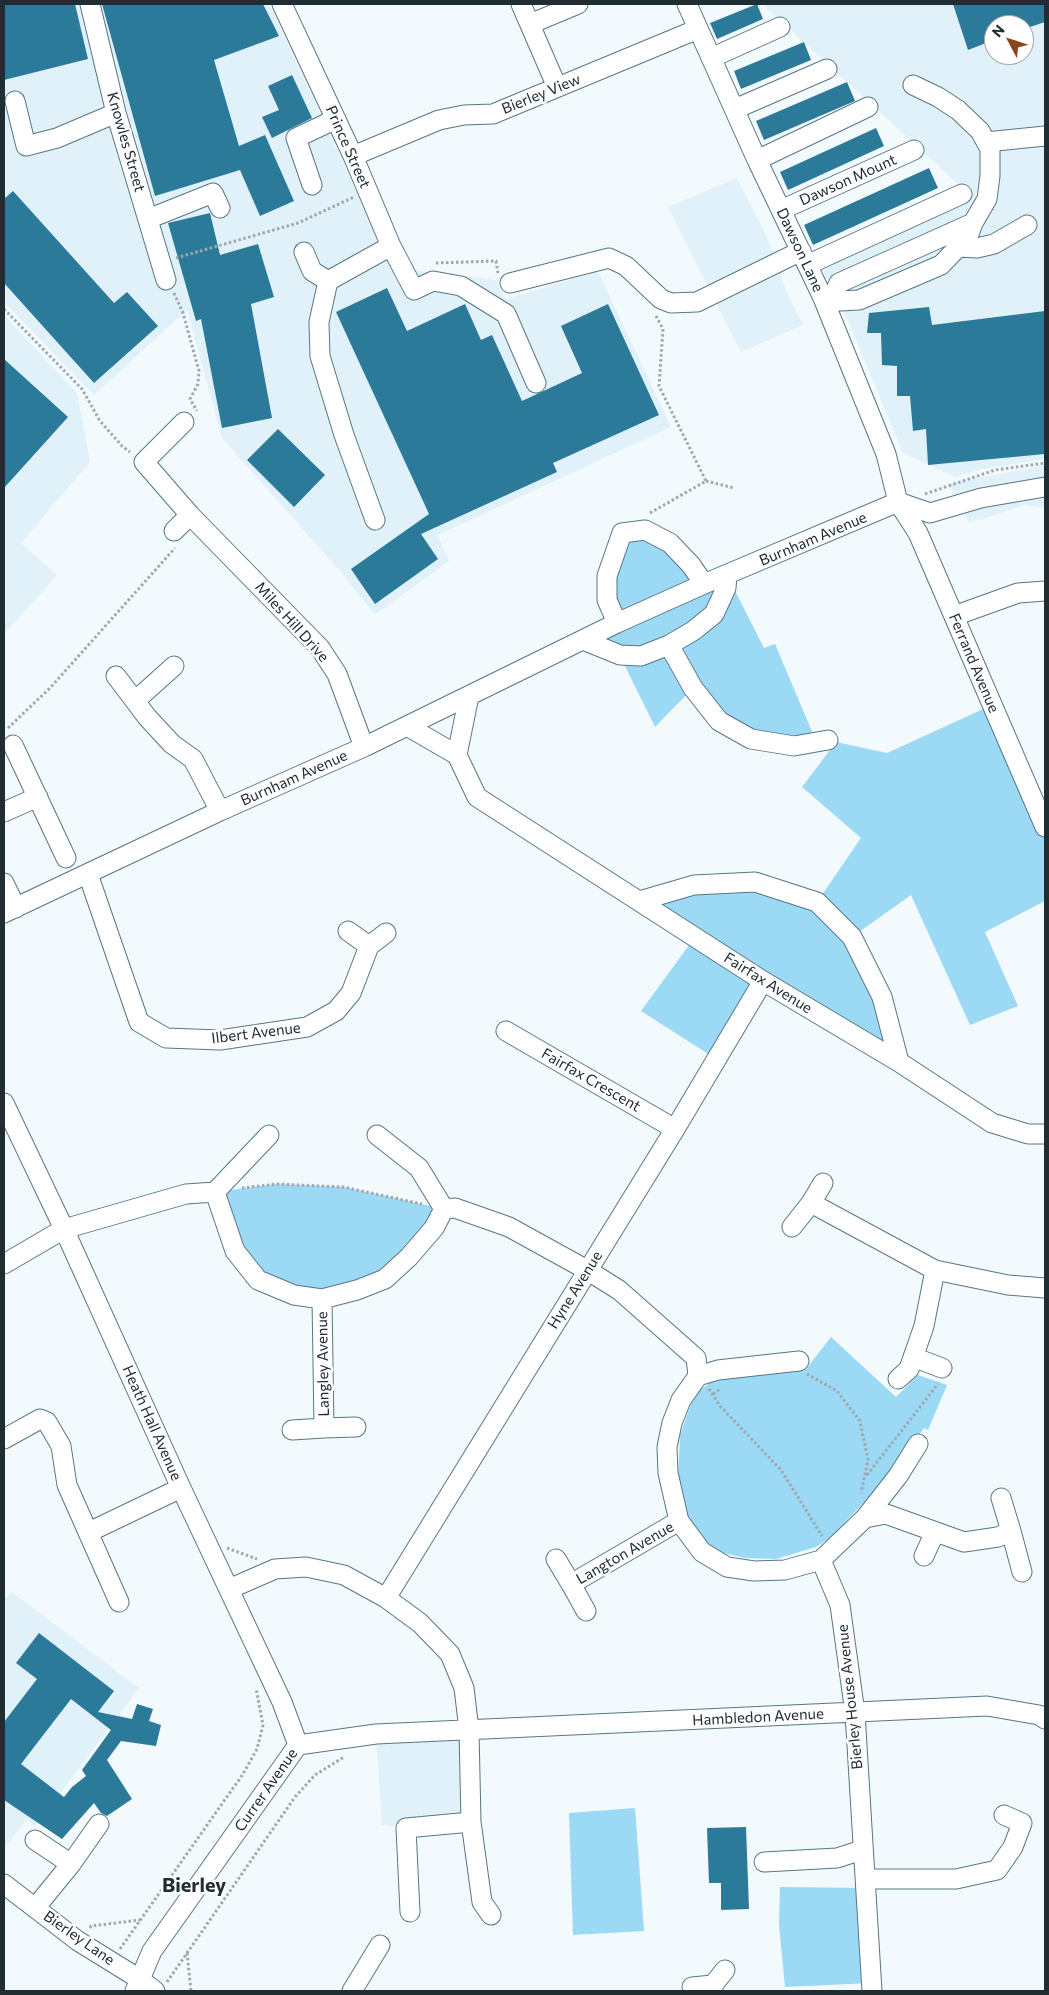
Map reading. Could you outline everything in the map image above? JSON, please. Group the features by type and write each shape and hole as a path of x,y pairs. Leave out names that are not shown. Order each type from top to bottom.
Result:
{"street":[{"name":"Knowles Street","path":"90,4 116,113 163,271"},
{"name":"Prince Street","path":"282,4 353,156 391,246 414,290 433,281 461,286 506,314 536,384"},
{"path":"521,4 557,88"},
{"path":"530,24 578,4"},
{"name":"Dawson Lane","path":"690,5 698,29 757,160 804,258 828,296 886,454 898,502"},
{"path":"711,58 780,27"},
{"name":"Bierley View","path":"353,156 439,120 464,115 493,114 698,29"},
{"path":"735,109 827,69"},
{"path":"913,85 938,97 958,110 980,131 990,149 990,176 987,199 972,223 968,237 941,265 859,300 840,301 828,296 840,283 972,223"},
{"path":"15,101 26,146 57,138 116,113"},
{"path":"757,160 868,107"},
{"path":"312,185 296,138 336,119"},
{"path":"986,142 1045,136"},
{"name":"Dawson Mount","path":"782,210 914,150"},
{"path":"148,218 213,193 220,208"},
{"path":"510,284 609,258 626,266 661,299 671,303 697,302 962,194"},
{"path":"958,247 977,248 994,244 1027,225"},
{"path":"375,520 344,435 320,356 319,322 328,281 391,246"},
{"path":"304,252 312,272 328,281"},
{"path":"144,462 184,422"},
{"name":"Miles Hill Drive","path":"144,462 190,515 320,648 337,674 364,747"},
{"path":"898,502 930,513 981,498 1045,487"},
{"name":"Burnham Avenue","path":"10,910 220,810 364,747 583,640 704,584 898,502"},
{"name":"Ferrand Avenue","path":"898,502 918,534 1045,826"},
{"path":"175,539 190,515"},
{"path":"617,624 607,600 607,576 614,549 622,533 645,530 670,543 691,565 704,584"},
{"path":"583,640 620,656 641,656 670,645 693,631 714,614 726,588 727,575"},
{"path":"954,616 1018,593 1045,591"},
{"path":"670,645 693,688 719,721 751,739 794,746 828,740"},
{"path":"135,701 174,666"},
{"path":"116,676 172,744 193,759 220,810"},
{"path":"407,726 458,755 469,696"},
{"path":"8,738 66,858"},
{"name":"Fairfax Avenue","path":"458,755 477,797 763,981 900,1062 992,1123 1028,1134 1045,1134"},
{"path":"4,812 38,797"},
{"name":"Ilbert Avenue","path":"88,874 139,1022 166,1038 220,1040 307,1028 336,1011 351,993 369,946"},
{"path":"639,901 694,885 755,882 816,902 852,937 882,997 900,1062"},
{"path":"4,883 10,910"},
{"path":"348,931 369,946 386,933"},
{"name":"Hyne Avenue","path":"386,1598 675,1130 763,981"},
{"name":"Fairfax Crescent","path":"506,1031 675,1130"},
{"name":"Heath Hall Avenue","path":"4,1102 64,1229 181,1488 272,1679 298,1745"},
{"path":"4,1264 64,1229 186,1194 214,1192 270,1135"},
{"path":"377,1135 419,1168 444,1209"},
{"path":"792,1226 811,1203 823,1183"},
{"path":"214,1192 235,1250 258,1280 294,1296 322,1299 357,1290 385,1279 409,1257 434,1228 444,1209"},
{"path":"811,1203 935,1270 1008,1285 1045,1288"},
{"path":"444,1209 455,1208 509,1227 619,1290 696,1358 698,1376"},
{"path":"898,1379 909,1369 924,1326 935,1270"},
{"name":"Langley Avenue","path":"322,1299 324,1428"},
{"path":"913,1357 942,1368"},
{"path":"802,1367 718,1370 698,1376 681,1400 672,1423 667,1447 670,1481 679,1521 702,1552 726,1566 754,1571 786,1570 826,1556 865,1518 898,1476 918,1444"},
{"path":"4,1439 40,1419 45,1420 61,1446 67,1485 119,1602"},
{"name":"Langley Avenue","path":"292,1430 356,1427"},
{"path":"89,1532 181,1488"},
{"path":"1001,1498 1022,1572"},
{"path":"865,1518 886,1514 964,1542 998,1538 1011,1531"},
{"name":"Langton Avenue","path":"571,1584 679,1521"},
{"path":"924,1556 935,1532"},
{"name":"Bierley House Avenue","path":"826,1556 840,1605 855,1713 862,1850 867,1879 872,1991"},
{"name":"Langton Avenue","path":"556,1559 586,1611"},
{"path":"229,1589 275,1569 306,1567 344,1575 386,1598 420,1623 450,1654 464,1688 469,1730 471,1822 482,1902 491,1915"},
{"name":"Hambledon Avenue","path":"469,1730 987,1706 1039,1715 1045,1720"},
{"name":"Currer Avenue","path":"149,1987 152,1951 298,1745 376,1734 469,1730"},
{"path":"867,1879 956,1879 997,1870 1013,1846 1022,1823 1004,1815"},
{"path":"410,1912 401,1827 471,1822"},
{"path":"35,1908 71,1864 99,1824"},
{"path":"35,1840 71,1864"},
{"path":"764,1862 837,1858 862,1850"},
{"name":"Bierley Lane","path":"4,1884 81,1943 149,1987"},
{"path":"352,1991 380,1945"},
{"path":"692,1987 713,1988 724,1970"}],"path":[{"path":"184,422 197,412 196,406 190,400 198,384 199,370 183,313 163,271 298,223 367,191"},
{"path":"429,263 496,261 501,282 510,284"},
{"path":"651,290 650,303 663,330 659,386 706,480"},
{"path":"4,309 82,389 100,421 122,446 144,462"},
{"path":"898,502 995,470 1045,463"},
{"path":"645,530 646,516 706,480 734,488"},
{"path":"8,738 175,539"},
{"path":"214,1192 277,1184 343,1187 444,1209"},
{"path":"802,1367 837,1391 860,1421 868,1460 866,1476 858,1504 865,1518"},
{"path":"866,1476 937,1386 942,1368"},
{"path":"698,1376 720,1406 781,1470 826,1556"},
{"path":"713,1394 724,1386"},
{"path":"212,1552 224,1547 263,1562 268,1572"},
{"path":"111,1961 244,1774 257,1749 264,1725 254,1688 272,1679"},
{"path":"149,1987 187,1952 295,1797 315,1775 344,1757 342,1739"},
{"path":"81,1943 91,1926 140,1920"},
{"path":"187,1952 191,1991"}],"shaded area":[{"path":"4,4 269,4 384,250 418,271 496,280 506,299 598,271 671,427 438,535 449,561 375,615 340,571 222,438 187,310 94,395 4,302"},
{"path":"762,4 1045,4 1045,459 982,469 955,477 903,453 849,323 822,270 969,194"},
{"path":"737,178 766,235 785,288 803,325 741,352 668,207"},
{"path":"4,315 77,393 90,462 21,543 57,575 4,634"},
{"path":"1045,465 1045,508 1025,505 969,523 948,484"},
{"path":"645,530 704,583 727,575 764,648 775,644 816,741 751,739 693,688 655,727 620,656 594,647 617,623 614,549"},
{"path":"992,705 1045,827 1045,901 985,932 1018,1006 970,1025 911,895 852,937 899,1062 763,981 716,1059 641,1011 695,937 639,901 755,882 817,902 861,838 802,787 836,742 887,753"},
{"path":"277,1184 343,1187 444,1209 385,1279 322,1299 258,1280 215,1192"},
{"path":"831,1337 896,1397 918,1375 947,1385 928,1430 924,1428 886,1479 831,1537 816,1547 776,1559 745,1558 723,1553 708,1545 689,1524 678,1481 680,1435 691,1404 699,1391 711,1382 744,1370 779,1367 806,1369"},
{"path":"12,1592 139,1688 35,1827 27,1819 4,1848 4,1599"},
{"path":"469,1730 471,1822 406,1828 382,1825 376,1734"},
{"path":"635,1808 644,1931 573,1935 569,1813"},
{"path":"780,1887 867,1888 871,1983 785,1987 779,1924"}],"building":[{"path":"4,4 75,4 88,59 4,80"},
{"path":"102,4 263,4 279,36 214,60 239,146 265,135 294,201 260,216 240,170 155,196"},
{"path":"757,4 763,19 717,39 710,23"},
{"path":"953,4 1045,4 1045,22 1034,26 1034,15 984,15 984,44 968,50"},
{"path":"804,42 811,60 741,89 734,71"},
{"path":"292,75 312,118 272,138 262,117 279,110 268,86"},
{"path":"847,82 855,101 764,140 756,121"},
{"path":"876,128 884,146 788,190 780,172"},
{"path":"929,168 938,188 813,245 804,225"},
{"path":"13,191 114,303 127,292 158,326 94,383 4,283 4,199"},
{"path":"210,213 220,255 258,244 274,297 251,304 272,418 222,428 201,319 196,321 168,223"},
{"path":"387,288 407,331 465,304 481,340 492,335 522,401 582,373 561,326 608,304 659,415 553,463 557,472 421,534 438,559 375,604 351,569 429,514 336,312"},
{"path":"929,307 932,325 1045,311 1045,454 928,465 926,429 913,431 910,396 897,396 897,366 882,365 881,333 867,333 869,313"},
{"path":"4,359 68,417 4,488"},
{"path":"278,429 325,475 294,507 247,460"},
{"path":"39,1633 114,1691 98,1712 132,1719 137,1704 153,1709 149,1721 161,1725 156,1746 121,1741 107,1760 132,1799 107,1816 101,1813 94,1803 62,1839 4,1800 4,1722 37,1679 16,1663","holes":["71,1699 111,1730 82,1770 86,1776 72,1787 64,1797 21,1764"]},
{"path":"746,1827 749,1909 721,1910 721,1883 709,1883 707,1828"}],"district":[{"name":"Bierley","path":"194,1885"}]}
